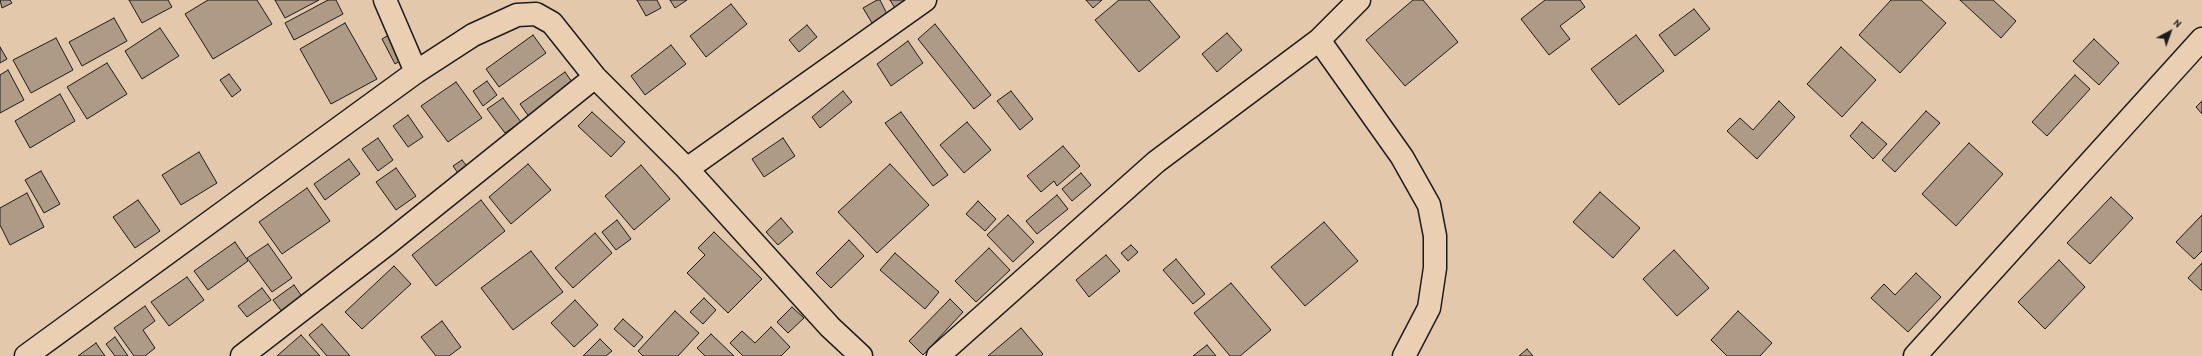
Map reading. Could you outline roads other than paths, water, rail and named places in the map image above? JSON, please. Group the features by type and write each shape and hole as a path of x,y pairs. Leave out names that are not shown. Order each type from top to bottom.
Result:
{"street":[{"path":"385,0 416,72"},
{"path":"687,169 925,0"},
{"path":"938,356 1156,162 1319,40 1360,0"},
{"path":"26,356 416,72 473,35 517,15 536,14 552,23 595,77 687,169 830,327 861,356"},
{"path":"1319,40 1402,157 1429,205 1435,236 1435,268 1430,308 1404,356"},
{"path":"1915,356 2202,40"},
{"path":"242,356 387,244 595,77"}]}
